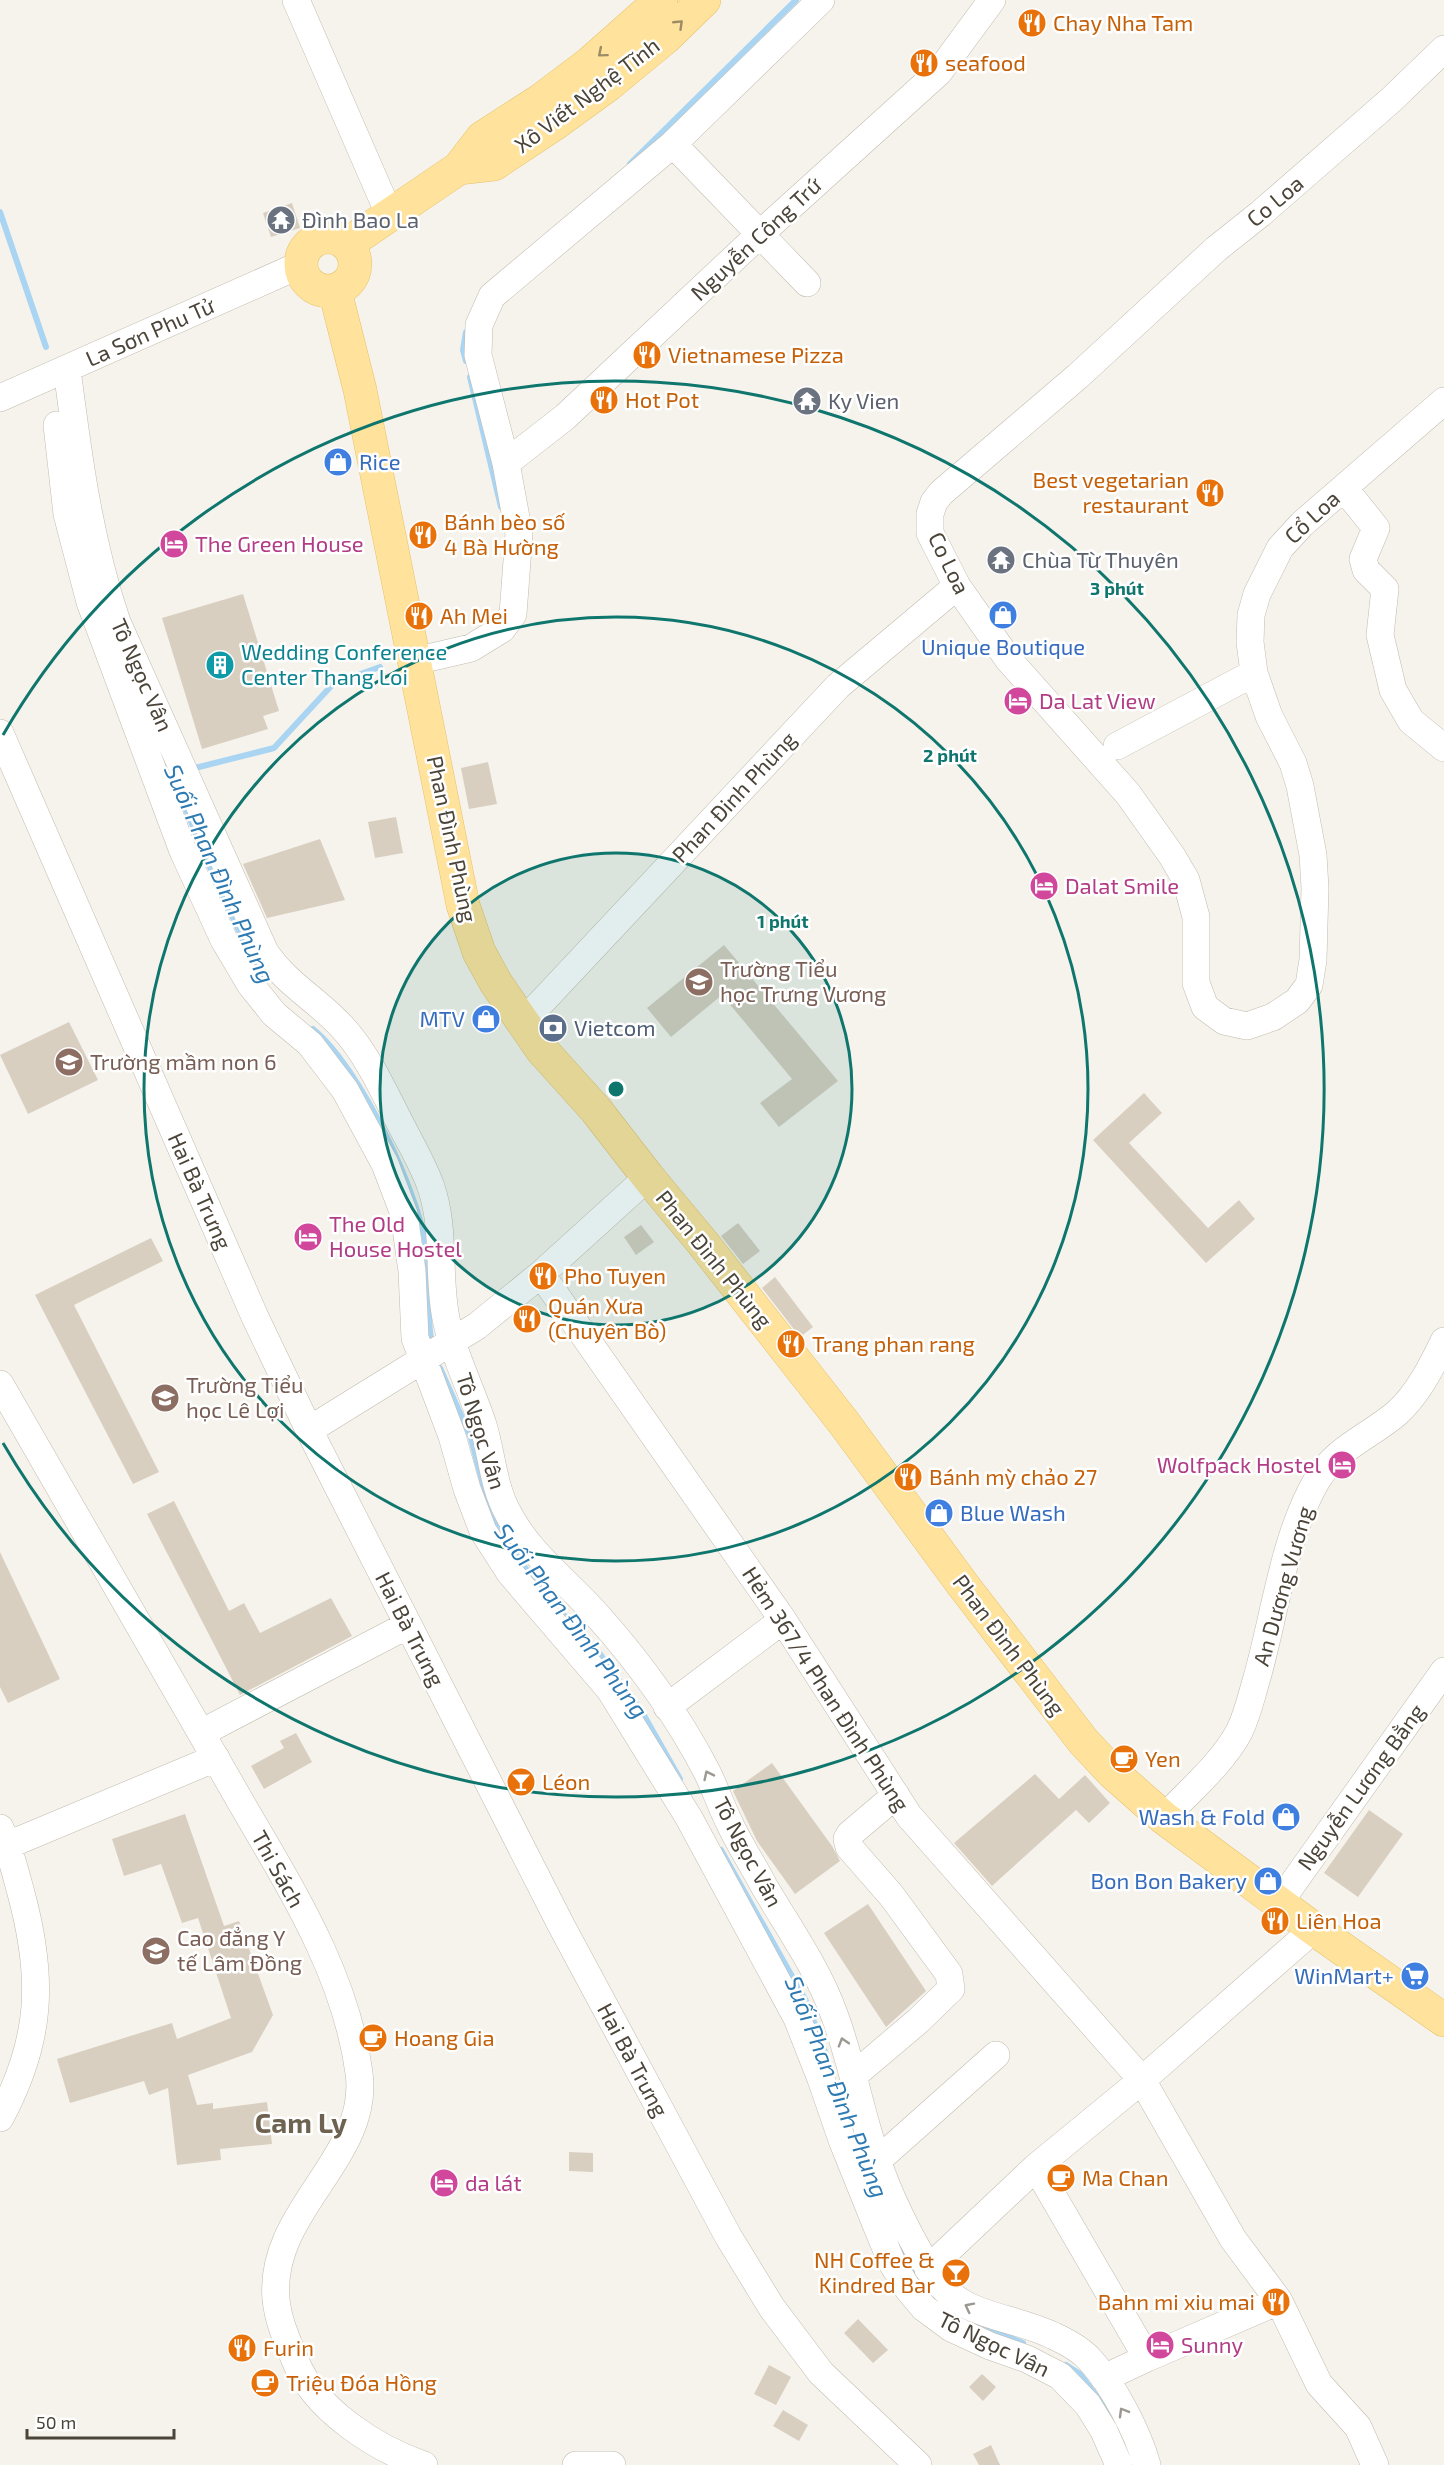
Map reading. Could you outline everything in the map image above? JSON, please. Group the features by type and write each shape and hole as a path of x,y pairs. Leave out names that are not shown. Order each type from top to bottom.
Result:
{"main road":[{"name":"Xô Viết Nghệ Tĩnh","path":"347,244 459,168 482,138 542,100 590,63 661,0"},
{"name":"Xô Viết Nghệ Tĩnh","path":"459,168 494,164 557,122 608,85 664,38 704,0"},
{"path":"331,236 347,244 356,261 355,271 344,287 335,291 315,288 302,274 300,265 306,247 321,237 331,236"},
{"name":"Phan Đình Phùng","path":"335,291 360,390 463,905 479,952 496,983 542,1050 596,1110 849,1430 963,1585 1083,1741 1112,1772 1164,1818 1314,1929 1444,2020"}],"street":[{"path":"296,0 390,216"},
{"path":"415,661 471,648 502,629 513,614 519,534 506,463 478,355 478,325 492,297 673,144 821,0"},
{"name":"Nguyễn Công Trứ","path":"506,463 565,417 760,234 939,72 992,0"},
{"name":"Co Loa","path":"1254,673 1269,716 1286,747 1300,786 1313,855 1315,888 1313,960 1309,985 1297,1001 1274,1017 1247,1026 1224,1021 1205,1007 1196,983 1196,918 1186,880 1172,856 1128,794 1008,659 957,586 930,533 930,514 934,502 941,493 1078,376 1216,249 1383,108 1444,49"},
{"path":"673,144 807,283"},
{"name":"La Sơn Phu Tử","path":"0,398 300,265"},
{"name":"Tô Ngọc Vân","path":"59,372 89,520 103,578 117,622 266,952 277,970 292,985 346,1030 363,1054 423,1168 432,1191 440,1224 444,1313 451,1342 484,1428 498,1488 506,1510 541,1559 567,1582 602,1620 668,1707 708,1773 731,1827 815,1974 833,2010 877,2161 928,2269 957,2301 978,2312 1050,2334 1089,2358 1104,2378 1129,2422 1147,2465"},
{"name":"Tô Ngọc Vân","path":"59,372 67,514 90,602 183,851 224,940 250,984 274,1014 310,1044 345,1090 385,1164 404,1214 412,1270 415,1338 452,1436 467,1489 483,1531 510,1573 610,1690 689,1818 797,2018 875,2222 892,2263 908,2289 924,2308 951,2328 990,2346 1027,2359 1060,2376 1088,2404 1104,2431 1119,2465"},
{"name":"Cổ Loa","path":"1254,673 1250,642 1257,594 1280,548 1302,524 1444,401"},
{"path":"1344,488 1376,528 1363,559 1366,570 1385,589 1380,635 1393,690 1411,721 1444,748"},
{"name":"Phan Đinh Phùng","path":"523,1022 838,686 957,586"},
{"path":"1117,746 1254,673"},
{"name":"Hai Bà Trưng","path":"0,733 255,1317 309,1430 561,1924 744,2264 786,2328 821,2373 918,2465"},
{"path":"309,1430 477,1326 541,1274 648,1177"},
{"name":"Hẻm 367/4 Phan Đình Phùng","path":"541,1274 783,1620 909,1816 1142,2080"},
{"name":"An Dương Vương","path":"1164,1818 1227,1752 1239,1731 1261,1664 1281,1578 1304,1505 1318,1478 1338,1455 1397,1412 1430,1370 1444,1341"},
{"name":"Thi Sách","path":"0,1384 202,1732 321,1945 345,2006 360,2076 357,2117 350,2134 303,2206 283,2247 276,2276 276,2300 281,2323 298,2368 328,2408 354,2428 402,2457 424,2465"},
{"path":"668,1707 783,1620"},
{"path":"202,1732 408,1625"},
{"name":"Nguyễn Lương Bằng","path":"1279,1903 1444,1671"},
{"path":"0,2118 27,2056 34,2027 36,1997 32,1942 4,1836 216,1758"},
{"path":"853,2076 918,2021 951,1989 949,1974 891,1894 849,1847 847,1839 850,1834 896,1795"},
{"path":"928,2269 1036,2167 1142,2080 1314,1929"},
{"path":"877,2161 996,2055"},
{"path":"1142,2080 1233,2239 1279,2301 1319,2384 1358,2427 1375,2465"},
{"path":"1036,2167 1147,2358"},
{"path":"1104,2378 1279,2301"},
{"path":"576,2465 612,2465"}],"building":[{"name":"Đình Bao La","path":"292,203 300,228 271,237 263,213"},
{"name":"Wedding Conference Center Thang Loi","path":"243,594 279,711 263,716 268,729 202,749 162,618"},
{"path":"488,762 497,804 469,809 461,768"},
{"path":"396,817 403,853 375,858 368,822"},
{"path":"320,839 345,900 267,918 243,864"},
{"path":"724,945 838,1081 779,1127 760,1103 792,1079 722,995 671,1037 647,1008"},
{"path":"69,1022 98,1080 28,1114 0,1055"},
{"path":"1144,1093 1162,1113 1129,1143 1208,1228 1239,1200 1255,1219 1206,1263 1093,1140"},
{"path":"738,1223 760,1251 743,1264 721,1236"},
{"path":"641,1225 654,1242 636,1255 624,1237"},
{"path":"151,1238 163,1261 74,1305 159,1472 133,1484 35,1295"},
{"path":"775,1277 813,1327 800,1337 762,1288"},
{"path":"174,1501 229,1611 244,1603 260,1633 331,1598 352,1636 240,1695 147,1514"},
{"path":"0,1552 60,1679 8,1703 0,1687"},
{"path":"296,1733 312,1762 264,1789 251,1766 284,1748 280,1741"},
{"path":"772,1763 832,1846 840,1861 795,1894 757,1841 733,1791"},
{"path":"1035,1774 1059,1799 1085,1775 1110,1803 1089,1823 1076,1810 992,1886 954,1843"},
{"path":"1369,1810 1403,1834 1358,1897 1324,1873"},
{"path":"185,1814 224,1926 239,1921 273,2015 252,2052 188,2075 197,2105 213,2103 213,2109 267,2102 272,2144 220,2149 221,2160 177,2165 168,2088 149,2095 144,2081 70,2103 57,2059 172,2023 177,2039 231,2018 198,1918 182,1923 161,1864 124,1876 112,1839"},
{"path":"868,1904 926,1991 886,2027 824,1933"},
{"path":"569,2152 593,2153 593,2172 569,2171"},
{"path":"858,2319 888,2350 873,2363 844,2333"},
{"path":"769,2365 791,2377 776,2405 754,2394"},
{"path":"982,2374 996,2387 983,2401 969,2387"},
{"path":"783,2410 808,2425 799,2441 773,2426"},
{"path":"991,2445 1000,2465 979,2465 973,2454"}],"waterway":[{"path":"630,164 796,0"},
{"path":"0,212 46,347"},
{"path":"466,332 463,350 466,361"},
{"path":"470,377 501,507"},
{"path":"195,768 274,748 333,684 380,667"},
{"name":"Suối Phan Đình Phùng","path":"177,788 215,879 260,976"},
{"name":"Suối Phan Đình Phùng","path":"313,1029 331,1047 368,1101 385,1133 413,1199 427,1254 432,1345"},
{"name":"Suối Phan Đình Phùng","path":"440,1368 471,1438 491,1515 500,1534 539,1586"},
{"name":"Suối Phan Đình Phùng","path":"561,1612 597,1650 642,1712 680,1779"},
{"name":"Suối Phan Đình Phùng","path":"721,1850 807,2003 831,2068"},
{"name":"Suối Phan Đình Phùng","path":"893,2232 918,2280 934,2300"},
{"name":"Suối Phan Đình Phùng","path":"948,2309 962,2318 1023,2343"},
{"name":"Suối Phan Đình Phùng","path":"1066,2365 1080,2374 1109,2413"},
{"name":"Suối Phan Đình Phùng","path":"1115,2425 1131,2462"}],"place":[{"name":"Chay Nha Tam","path":"1032,23"},
{"name":"seafood","path":"924,63"},
{"name":"Đình Bao La","path":"281,220"},
{"name":"Vietnamese Pizza","path":"647,355"},
{"name":"Hot Pot","path":"604,400"},
{"name":"Ky Vien","path":"807,401"},
{"name":"Rice","path":"338,462"},
{"name":"Best vegetarian restaurant","path":"1210,493"},
{"name":"Bánh bèo số 4 Bà Hường","path":"423,535"},
{"name":"The Green House","path":"174,544"},
{"name":"Chùa Từ Thuyên","path":"1001,560"},
{"name":"Unique Boutique","path":"1003,615"},
{"name":"Ah Mei","path":"419,616"},
{"name":"Wedding Conference Center Thang Loi","path":"220,665"},
{"name":"Da Lat View","path":"1018,701"},
{"name":"Dalat Smile","path":"1044,886"},
{"name":"Trường Tiểu học Trưng Vương","path":"699,982"},
{"name":"MTV","path":"486,1019"},
{"name":"Vietcom","path":"553,1028"},
{"name":"Trường mầm non 6","path":"69,1062"},
{"name":"The Old House Hostel","path":"308,1237"},
{"name":"Pho Tuyen","path":"543,1276"},
{"name":"Quán Xưa (Chuyên Bò)","path":"527,1319"},
{"name":"Trang phan rang","path":"791,1344"},
{"name":"Trường Tiểu học Lê Lợi","path":"165,1398"},
{"name":"Wolfpack Hostel","path":"1342,1465"},
{"name":"Bánh mỳ chảo 27","path":"908,1477"},
{"name":"Blue Wash","path":"939,1513"},
{"name":"Yen","path":"1124,1759"},
{"name":"Léon","path":"521,1782"},
{"name":"Wash & Fold","path":"1286,1817"},
{"name":"Bon Bon Bakery","path":"1268,1881"},
{"name":"Liên Hoa","path":"1275,1921"},
{"name":"Cao đẳng Y tế Lâm Đồng","path":"156,1951"},
{"name":"WinMart+","path":"1415,1976"},
{"name":"Hoang Gia","path":"373,2038"},
{"name":"Ma Chan","path":"1061,2178"},
{"name":"da lát","path":"444,2183"},
{"name":"NH Coffee & Kindred Bar","path":"956,2273"},
{"name":"Bahn mi xiu mai","path":"1276,2302"},
{"name":"Sunny","path":"1160,2345"},
{"name":"Furin","path":"242,2348"},
{"name":"Triệu Đóa Hồng","path":"265,2383"}],"district":[{"name":"Cam Ly","path":"301,2123"}]}
